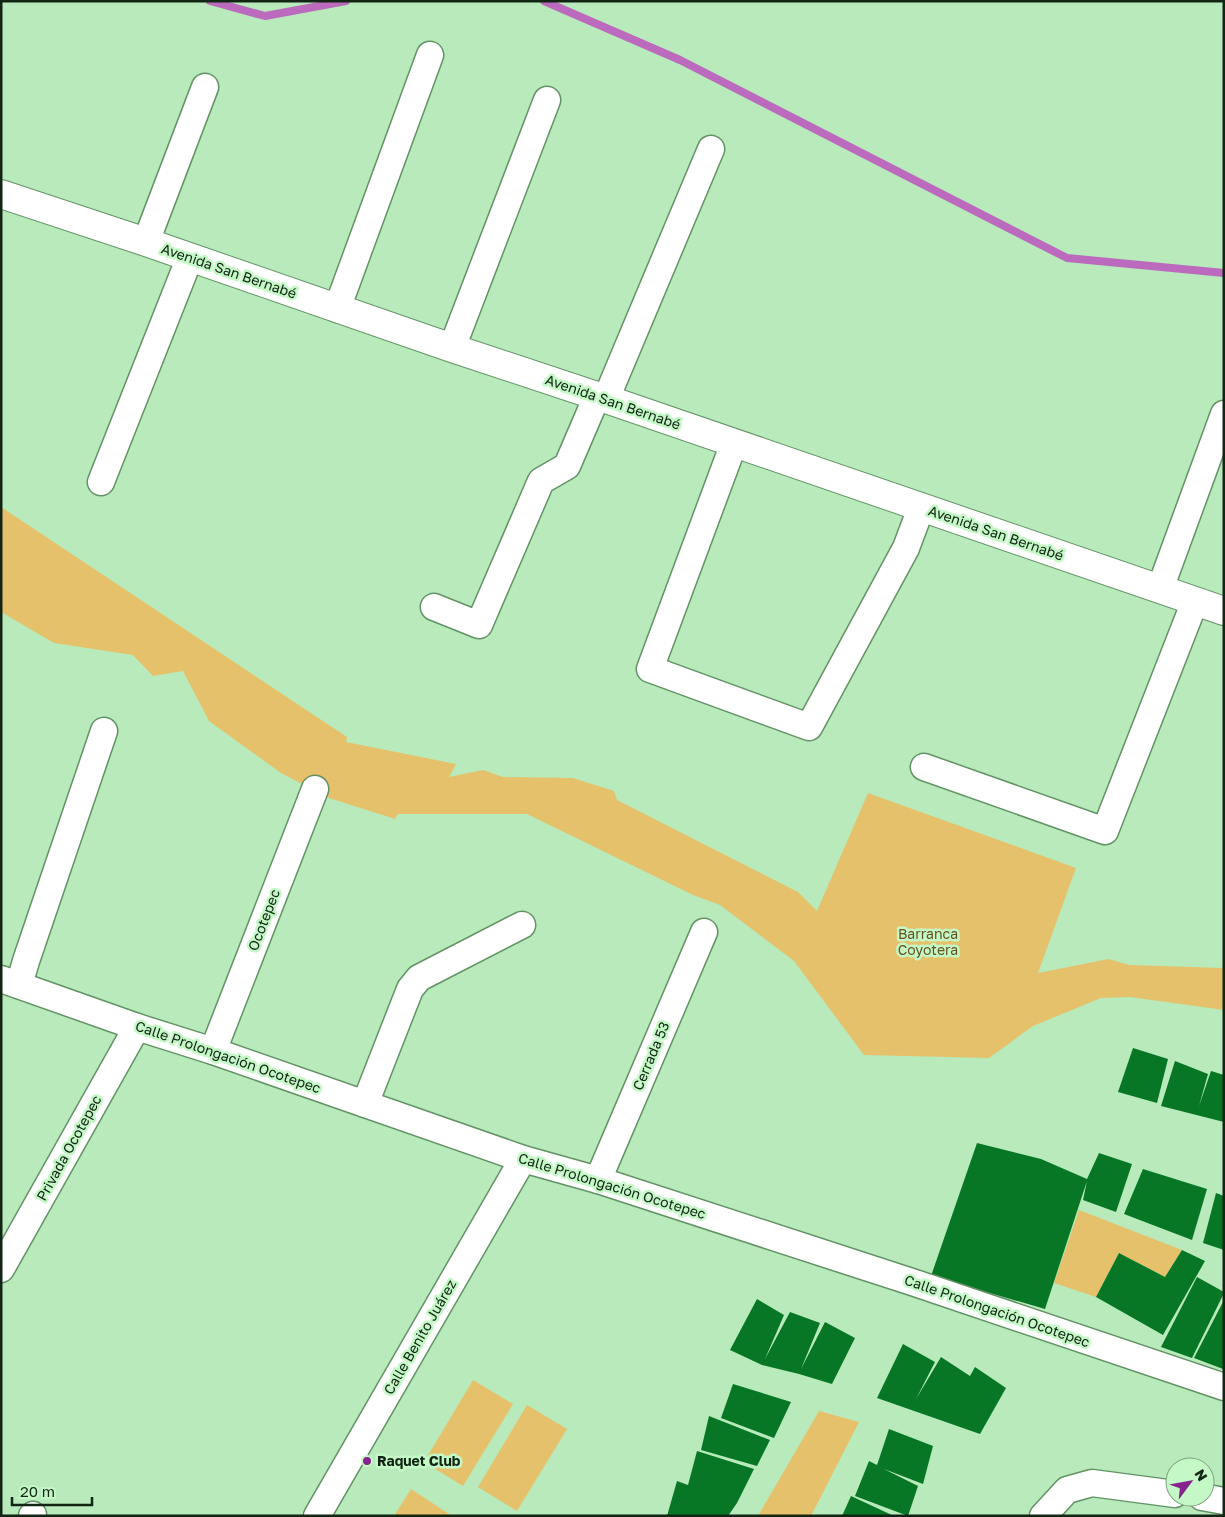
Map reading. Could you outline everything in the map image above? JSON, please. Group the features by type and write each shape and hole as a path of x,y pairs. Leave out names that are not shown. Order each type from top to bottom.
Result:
{"main road":[{"name":"Avenida San Bernabé","path":"1,194 1224,611"}],"street":[{"path":"337,309 430,55"},
{"path":"146,242 205,87"},
{"path":"452,348 546,100"},
{"path":"434,607 479,624 541,481 567,466 601,397 711,149"},
{"path":"101,482 190,257"},
{"path":"1160,589 1224,414"},
{"path":"734,443 650,669 809,727 906,548 920,508"},
{"path":"924,768 1105,831 1195,601"},
{"path":"10,982 104,731"},
{"name":"Ocotepec","path":"213,1051 315,789"},
{"path":"366,1104 410,989 419,978 522,925"},
{"name":"Cerrada 53","path":"598,1180 704,932"},
{"name":"Calle Prolongación Ocotepec","path":"10,982 523,1159 598,1180 912,1282 1224,1387"},
{"name":"Privada Ocotepec","path":"1,1269 137,1027"},
{"name":"Calle Benito Juárez","path":"316,1516 523,1159"},
{"path":"1043,1516 1067,1490 1092,1483 1165,1493"}],"green space":[{"name":"Barranca Coyotera","path":"1,507 347,737 346,742 456,764 449,777 483,770 503,777 573,778 614,791 617,800 798,892 817,911 868,793 1076,868 1038,973 1109,959 1129,965 1224,968 1224,1010 1130,997 1101,998 1033,1026 989,1058 864,1055 794,961 720,905 693,895 527,814 398,814 395,819 329,798 281,773 209,721 183,671 153,676 133,655 54,643 1,612"},
{"path":"1079,1210 1182,1250 1165,1277 1119,1253 1096,1297 1054,1283"},
{"path":"473,1380 513,1404 463,1486 424,1462"},
{"path":"527,1405 567,1429 517,1511 478,1487"},
{"path":"819,1411 859,1422 811,1516 758,1516"},
{"path":"411,1489 452,1516 394,1516"}],"building":[{"path":"1133,1048 1168,1059 1157,1103 1118,1092"},
{"path":"1175,1061 1208,1074 1199,1106 1211,1071 1224,1075 1224,1122 1161,1106"},
{"path":"977,1143 1041,1159 1087,1179 1099,1153 1132,1164 1116,1212 1083,1200 1087,1181 1045,1309 931,1276"},
{"path":"1143,1169 1207,1189 1192,1240 1124,1214"},
{"path":"1216,1193 1224,1196 1224,1250 1203,1243"},
{"path":"1182,1250 1205,1261 1163,1335 1096,1297 1119,1253 1165,1277"},
{"path":"1197,1277 1224,1293 1192,1358 1161,1347"},
{"path":"757,1299 784,1315 765,1359 790,1312 820,1323 801,1369 825,1322 855,1338 832,1384 762,1365 730,1350"},
{"path":"1224,1300 1224,1367 1223,1369 1194,1358"},
{"path":"903,1344 935,1362 916,1399 941,1357 970,1376 975,1367 1006,1388 980,1434 877,1398"},
{"path":"733,1384 791,1402 774,1438 721,1418"},
{"path":"709,1416 770,1440 757,1466 701,1450"},
{"path":"889,1429 933,1446 923,1484 884,1469 918,1486 908,1516 855,1496 869,1461 877,1465"},
{"path":"697,1451 754,1469 737,1503 728,1516 667,1516 677,1481 688,1485"},
{"path":"851,1496 894,1516 842,1516"}],"waterway":[{"path":"210,1 265,16 346,1"},
{"path":"544,1 680,60 1067,258 1224,273"}],"place":[{"name":"Raquet Club","path":"367,1461"}]}
